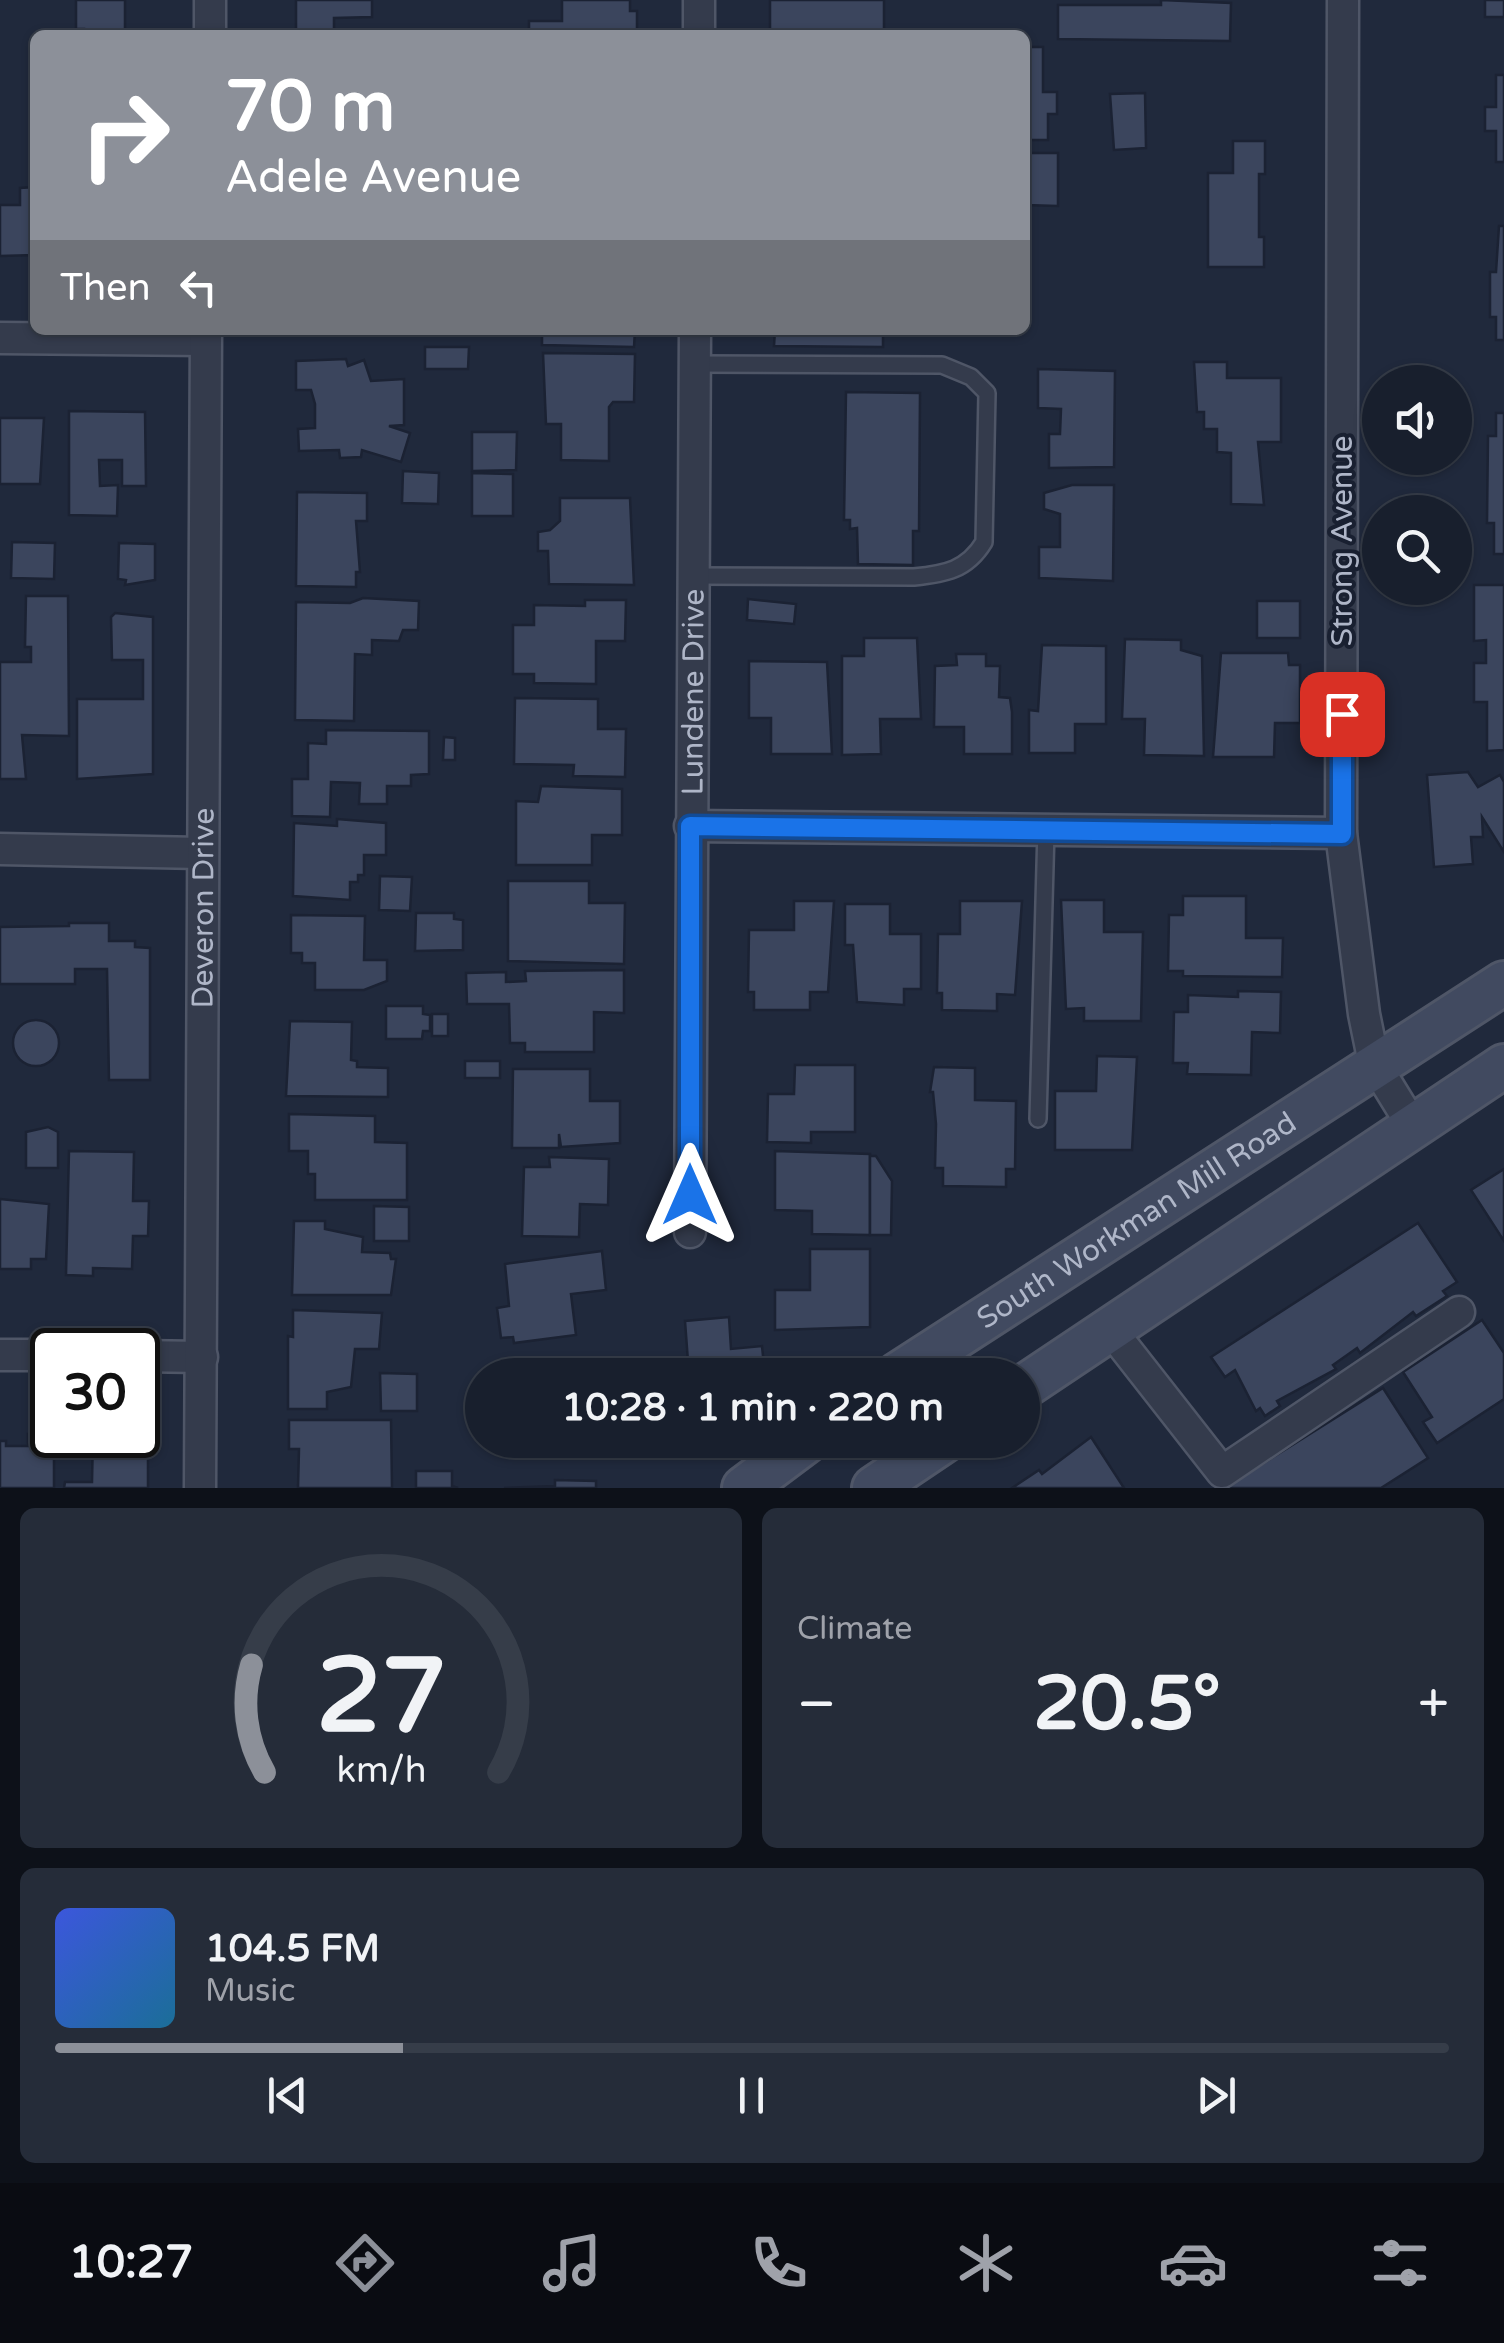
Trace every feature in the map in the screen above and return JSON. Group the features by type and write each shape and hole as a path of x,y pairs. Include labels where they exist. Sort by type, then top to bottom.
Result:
{"main road":[{"name":"South Workman Mill Road","path":"924,1358 1374,1063 1504,983"},
{"path":"1040,1376 1504,1066"},
{"path":"744,1488 784,1458"},
{"path":"874,1488 918,1458"}],"street":[{"path":"210,0 210,30"},
{"path":"699,0 699,30"},
{"name":"Strong Avenue","path":"1344,0 1342,834 1364,1014 1374,1063 1414,1128"},
{"path":"0,338 206,335"},
{"name":"Deveron Drive","path":"200,1488 200,853 206,335"},
{"name":"Lundene Drive","path":"690,1232 695,335"},
{"path":"690,826 1342,834"},
{"path":"0,849 200,853"},
{"path":"1110,1329 1222,1472 1458,1312"},
{"path":"0,1355 30,1355"},
{"path":"160,1356 202,1357"}],"lane":[{"path":"693,576 914,577 945,574 973,560 984,542 986,394 971,377 942,365 695,364"},
{"path":"1038,1119 1046,830"}],"building":[{"path":"76,0 125,0 125,30 76,29"},
{"path":"296,0 372,0 372,17 334,18 334,30 296,30"},
{"path":"562,0 630,0 630,11 637,11 637,30 529,30 529,21 562,21"},
{"path":"770,0 884,0 884,30 770,30"},
{"path":"1161,0 1231,3 1230,41 1058,39 1058,5 1161,5"},
{"path":"1485,0 1504,0 1504,17 1485,17"},
{"path":"1030,47 1043,47 1043,92 1057,92 1057,114 1048,114 1048,140 1030,140"},
{"path":"1496,75 1504,75 1504,162 1496,162 1496,131 1485,131 1485,107 1496,107"},
{"path":"1145,93 1146,148 1114,150 1110,94"},
{"path":"1233,141 1265,141 1265,174 1259,174 1259,237 1264,237 1264,267 1208,267 1208,173 1233,173"},
{"path":"1030,153 1058,153 1058,206 1030,205"},
{"path":"30,187 30,255 0,256 0,205 20,205 20,188"},
{"path":"1499,226 1504,226 1504,340 1496,340 1496,317 1490,317 1490,272 1496,272"},
{"path":"542,335 635,335 634,347 542,345"},
{"path":"775,335 883,335 883,347 774,346"},
{"path":"425,347 469,347 468,369 425,369"},
{"path":"543,353 635,354 634,402 613,402 609,407 609,461 561,460 561,424 546,424"},
{"path":"346,359 348,366 364,360 371,381 404,379 404,425 389,426 410,433 401,462 362,450 361,457 340,458 339,450 299,451 298,429 315,428 315,404 311,390 296,390 296,361"},
{"path":"1194,362 1227,362 1227,378 1281,378 1281,442 1258,442 1264,505 1231,504 1231,453 1217,452 1217,429 1204,429 1204,412 1197,412"},
{"path":"1038,369 1115,371 1114,467 1049,468 1049,434 1060,434 1061,409 1038,408"},
{"path":"846,392 920,393 919,531 913,531 913,565 858,564 857,528 850,529 850,520 844,520"},
{"path":"69,411 145,412 146,486 122,486 122,460 99,460 100,486 118,485 117,516 69,515"},
{"path":"1496,413 1504,413 1504,554 1494,554 1494,523 1487,523 1488,436 1496,436"},
{"path":"0,418 44,418 40,484 0,484"},
{"path":"472,432 517,432 516,470 472,471"},
{"path":"403,471 439,473 438,504 402,503"},
{"path":"472,473 513,474 513,516 472,516"},
{"path":"1072,485 1114,485 1113,581 1039,578 1039,547 1060,547 1060,514 1044,509 1044,493"},
{"path":"297,492 367,493 367,521 356,521 360,572 356,572 356,587 296,586"},
{"path":"560,498 630,498 634,585 549,584 548,551 538,551 538,532 550,530 560,521"},
{"path":"12,542 55,543 54,579 11,578"},
{"path":"119,543 155,544 155,580 125,585 126,580 118,579"},
{"path":"1474,585 1504,585 1504,750 1487,751 1487,702 1474,702 1474,663 1486,663 1486,640 1474,641"},
{"path":"26,596 68,596 69,736 22,735 26,779 0,779 0,662 31,662 31,647 25,647"},
{"path":"363,598 419,601 418,630 403,630 399,641 372,640 372,655 355,654 354,721 295,720 296,602 350,603"},
{"path":"748,599 796,604 794,624 747,620"},
{"path":"585,600 626,600 625,641 596,641 596,684 534,683 534,674 513,674 513,625 534,625 534,605 585,606"},
{"path":"1257,601 1300,601 1300,638 1257,638"},
{"path":"115,613 153,617 153,774 77,779 77,699 143,699 143,660 112,660 111,617"},
{"path":"864,638 917,638 921,719 880,719 881,754 842,755 842,656 864,656"},
{"path":"1125,639 1181,640 1181,650 1202,656 1204,756 1144,755 1145,719 1122,719"},
{"path":"1042,645 1106,646 1106,724 1075,724 1075,753 1029,753 1029,710 1038,711"},
{"path":"1221,653 1288,653 1289,665 1300,665 1300,723 1275,723 1274,757 1213,757"},
{"path":"956,654 986,654 986,666 1000,666 999,697 1010,698 1012,712 1012,754 964,754 964,727 934,727 935,666 957,665"},
{"path":"749,661 827,662 832,754 771,754 771,718 749,718"},
{"path":"515,698 598,699 598,729 626,729 625,777 573,776 574,765 514,764"},
{"path":"326,730 429,731 429,774 411,775 411,786 387,786 387,804 359,804 360,783 331,782 330,817 292,816 292,779 308,779 308,743 326,744"},
{"path":"444,737 455,738 455,760 443,760"},
{"path":"1468,772 1478,787 1500,775 1504,782 1504,852 1482,817 1483,837 1471,837 1473,864 1434,867 1427,775"},
{"path":"541,786 622,789 622,835 592,835 592,865 516,865 516,801 538,802"},
{"path":"337,819 386,823 386,855 364,855 364,875 358,875 358,882 350,882 350,900 293,896 294,823 337,826"},
{"path":"380,876 412,877 410,911 379,910"},
{"path":"508,881 589,881 589,903 625,903 624,964 508,961"},
{"path":"1183,896 1246,896 1246,938 1283,938 1282,977 1183,976 1183,971 1168,971 1169,915 1183,915"},
{"path":"1061,900 1104,900 1104,932 1143,932 1141,1021 1084,1021 1084,1008 1066,1009"},
{"path":"794,901 834,901 828,992 810,992 810,1010 754,1010 754,992 748,992 749,930 794,930"},
{"path":"960,901 1022,901 1015,995 997,994 997,1011 942,1010 942,993 937,993 938,934 960,934"},
{"path":"845,904 890,904 890,934 921,934 921,989 904,989 904,1005 857,1002 853,945 845,945"},
{"path":"416,913 454,913 454,919 463,920 463,950 415,951"},
{"path":"291,915 365,916 364,960 387,960 387,981 364,990 315,990 315,963 302,963 302,953 291,953"},
{"path":"109,923 109,941 135,941 135,947 150,948 150,1080 109,1080 107,969 75,969 75,984 0,984 0,927"},
{"path":"624,970 624,1013 594,1012 594,1052 525,1052 525,1043 510,1043 509,1004 467,1004 466,973 506,972 506,982 526,981 525,971"},
{"path":"1238,991 1281,992 1280,1033 1252,1032 1251,1075 1187,1074 1188,1063 1173,1063 1174,1012 1188,1012 1188,995 1238,997"},
{"path":"386,1006 423,1006 423,1014 430,1015 430,1031 423,1031 422,1039 386,1039"},
{"path":"432,1014 448,1014 448,1036 432,1036"},
{"path":"36,1020 52,1027 59,1043 52,1059 36,1066 20,1059 13,1043 20,1027"},
{"path":"290,1021 352,1022 351,1060 357,1061 357,1067 388,1068 388,1097 286,1096"},
{"path":"1097,1056 1137,1057 1132,1150 1055,1150 1055,1091 1096,1091"},
{"path":"465,1061 500,1061 500,1078 465,1078"},
{"path":"795,1065 855,1065 855,1132 811,1132 811,1143 767,1142 768,1094 794,1094"},
{"path":"934,1067 975,1068 975,1100 1016,1101 1015,1169 1006,1169 1006,1187 943,1186 943,1168 935,1168 936,1124 930,1092"},
{"path":"513,1069 590,1069 590,1101 620,1101 620,1143 561,1147 559,1134 559,1148 512,1148"},
{"path":"289,1114 375,1116 375,1142 407,1143 407,1200 315,1200 315,1174 308,1174 308,1151 289,1151"},
{"path":"48,1127 58,1132 58,1168 26,1168 26,1132"},
{"path":"69,1151 134,1152 133,1201 149,1201 148,1236 133,1236 132,1269 93,1268 93,1276 66,1275"},
{"path":"775,1151 870,1154 870,1235 812,1234 812,1211 775,1210"},
{"path":"870,1156 876,1156 892,1181 891,1235 870,1235"},
{"path":"549,1157 609,1159 608,1205 580,1204 579,1237 522,1236 524,1167 550,1167"},
{"path":"1504,1169 1504,1241 1471,1190"},
{"path":"0,1199 49,1204 46,1259 31,1259 31,1269 0,1269"},
{"path":"374,1206 409,1207 409,1241 374,1241"},
{"path":"294,1221 325,1221 325,1229 363,1237 362,1252 390,1253 391,1259 396,1259 391,1295 292,1295"},
{"path":"1418,1223 1457,1282 1443,1291 1447,1296 1416,1316 1413,1312 1360,1353 1357,1348 1333,1365 1336,1369 1277,1401 1280,1406 1265,1416 1260,1408 1256,1411 1235,1370 1225,1377 1211,1357"},
{"path":"810,1249 870,1249 870,1327 775,1330 775,1290 810,1290"},
{"path":"602,1251 606,1290 571,1294 576,1335 514,1343 513,1337 501,1338 497,1308 509,1306 505,1264"},
{"path":"293,1310 382,1313 379,1349 355,1349 351,1387 327,1392 327,1409 288,1409 288,1336 293,1337"},
{"path":"729,1317 731,1349 762,1346 763,1358 688,1358 685,1321"},
{"path":"1482,1320 1504,1353 1504,1399 1437,1443 1423,1422 1432,1417 1403,1372"},
{"path":"380,1373 417,1374 417,1411 381,1411"},
{"path":"1383,1388 1428,1458 1381,1488 1224,1488"},
{"path":"289,1420 391,1420 392,1488 298,1488 299,1449 289,1449"},
{"path":"30,1434 30,1458 54,1458 54,1488 0,1488 0,1441 6,1441 6,1446 28,1446"},
{"path":"1091,1437 1124,1488 1012,1488 1039,1470 1042,1474"},
{"path":"93,1458 148,1458 148,1488 64,1488 65,1482 92,1482"},
{"path":"416,1471 452,1471 452,1486 458,1488 416,1488"},
{"path":"555,1480 596,1481 596,1488 504,1488 555,1486"}],"route":[{"path":"690,1195 690,826 1342,834 1342,714"}]}
